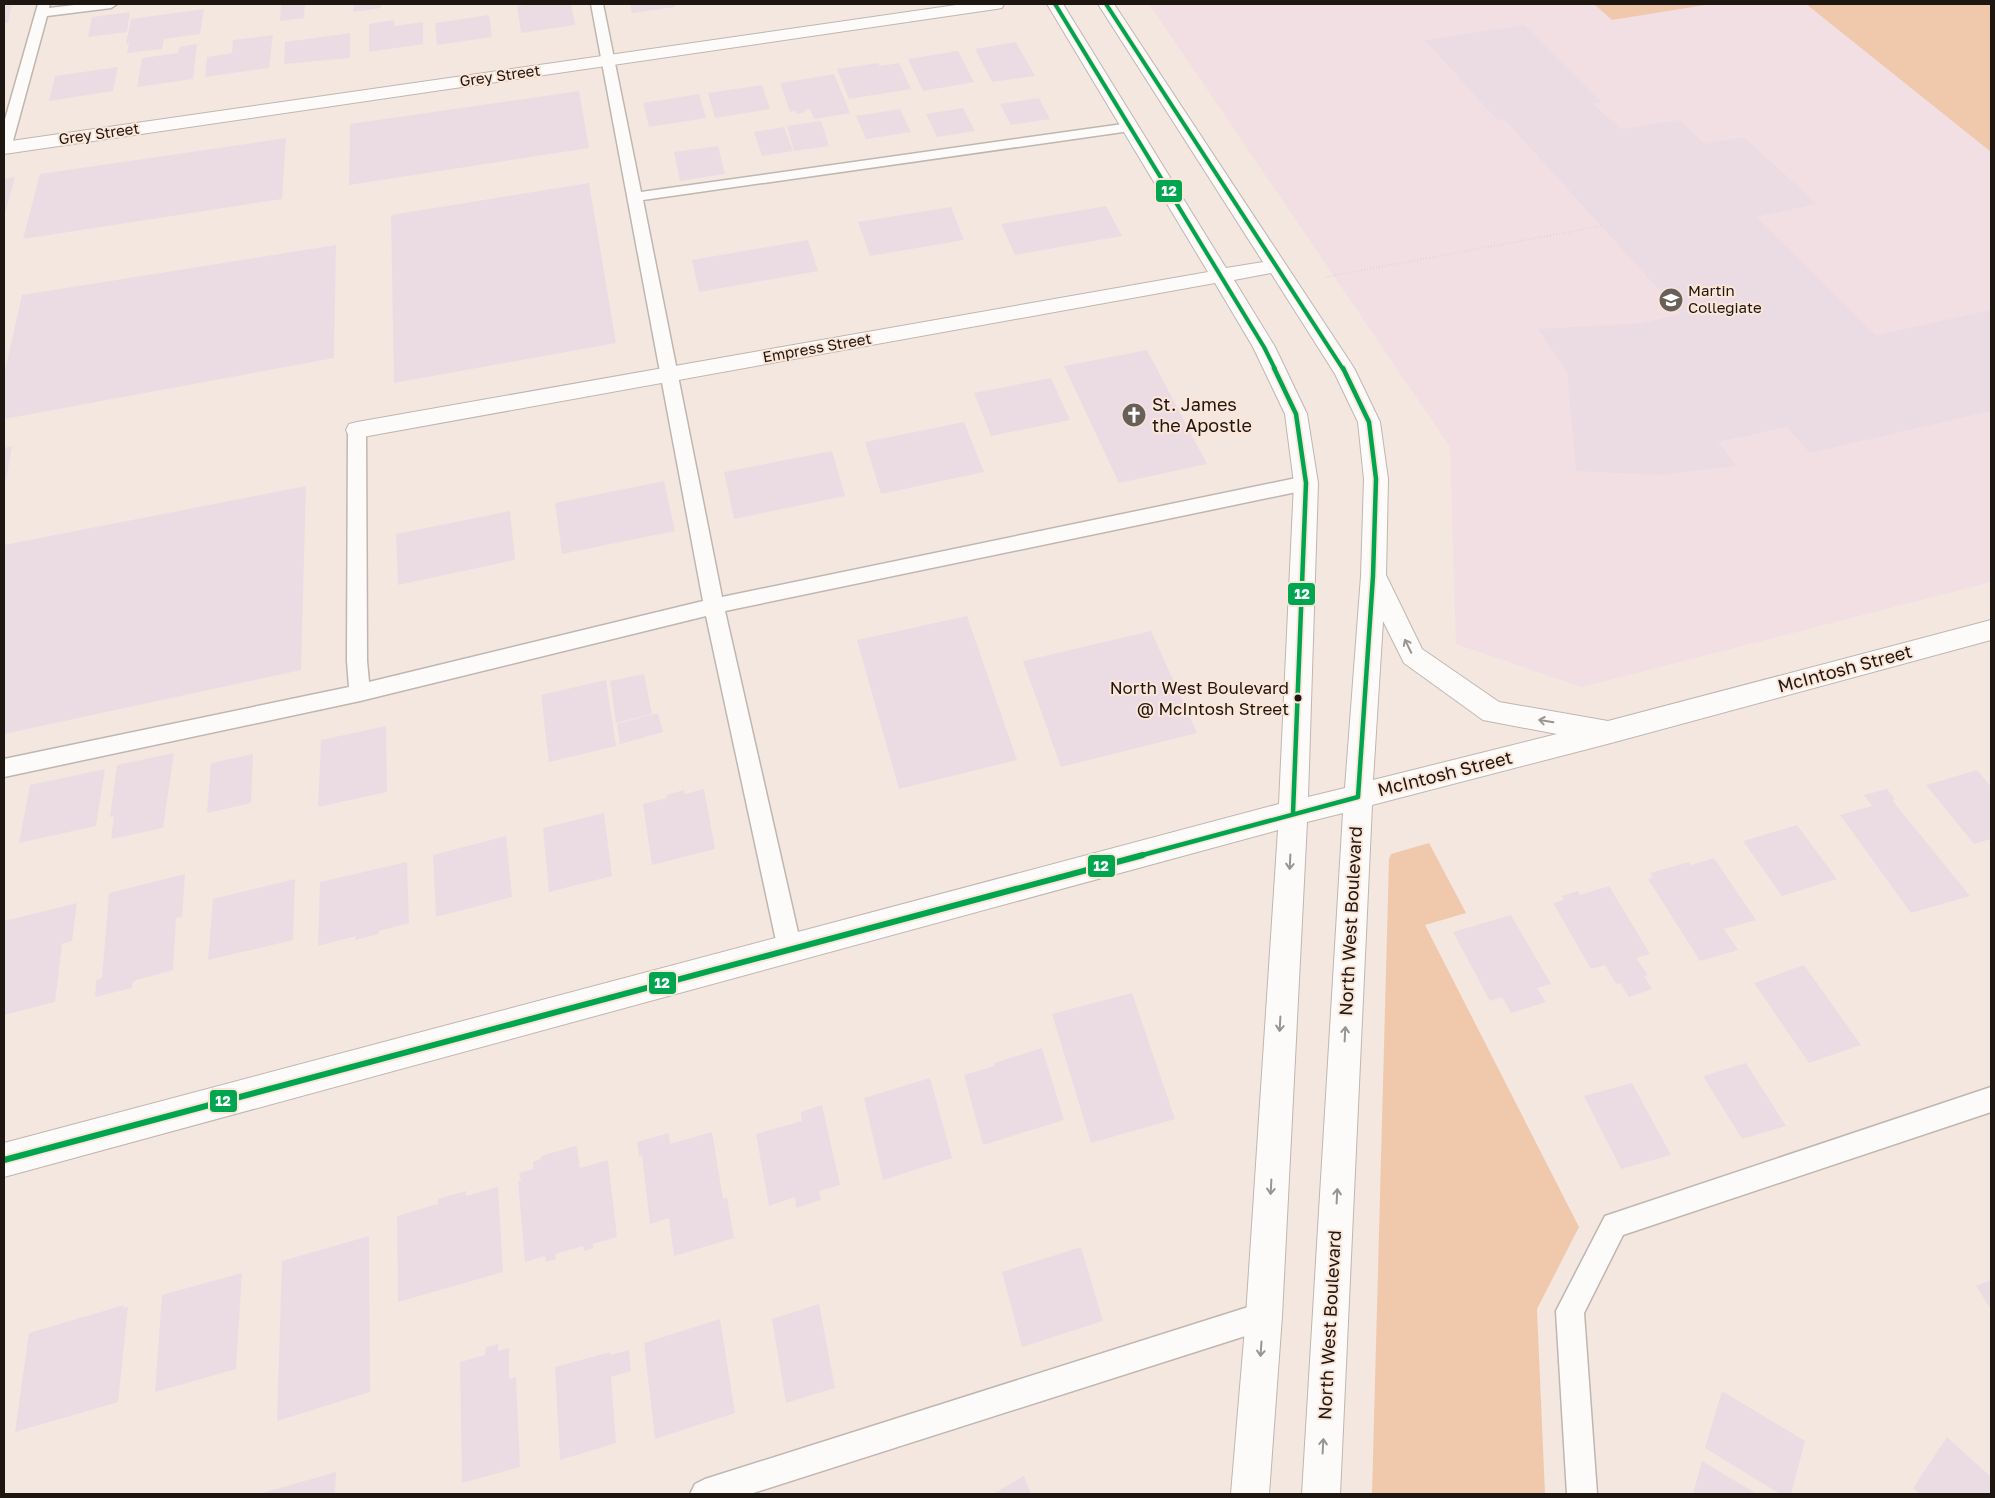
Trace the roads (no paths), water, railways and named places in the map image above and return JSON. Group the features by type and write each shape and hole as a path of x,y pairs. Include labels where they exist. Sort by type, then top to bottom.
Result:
{"street":[{"name":"Grey Street","path":"4,148 996,4"},
{"path":"1055,4 1264,347 1296,414 1306,483 1293,814 1264,1316 1250,1494"},
{"name":"North West Boulevard","path":"1106,4 1346,373 1369,422 1376,479 1373,576 1358,796 1321,1494"},
{"name":"Empress Street","path":"357,430 1276,266"},
{"name":"McIntosh Street","path":"1373,576 1413,656 1493,712 1611,732"},
{"name":"McIntosh Street","path":"4,1160 1358,796 1611,732 1991,630"}],"lane":[{"path":"4,148 43,8 112,4"},
{"path":"597,4 667,374 714,606 790,950"},
{"path":"635,197 1130,127"},
{"path":"357,430 357,661 360,693"},
{"path":"4,768 360,693 714,606 1306,483"},
{"path":"1582,1494 1570,1311 1614,1225 1991,1099"},
{"path":"705,1494 1264,1316"}],"place":[{"name":"Martin Collegiate","path":"1671,300"},
{"name":"St. James the Apostle","path":"1134,415"},
{"name":"North West Boulevard @ McIntosh Street","path":"1298,698"}]}
